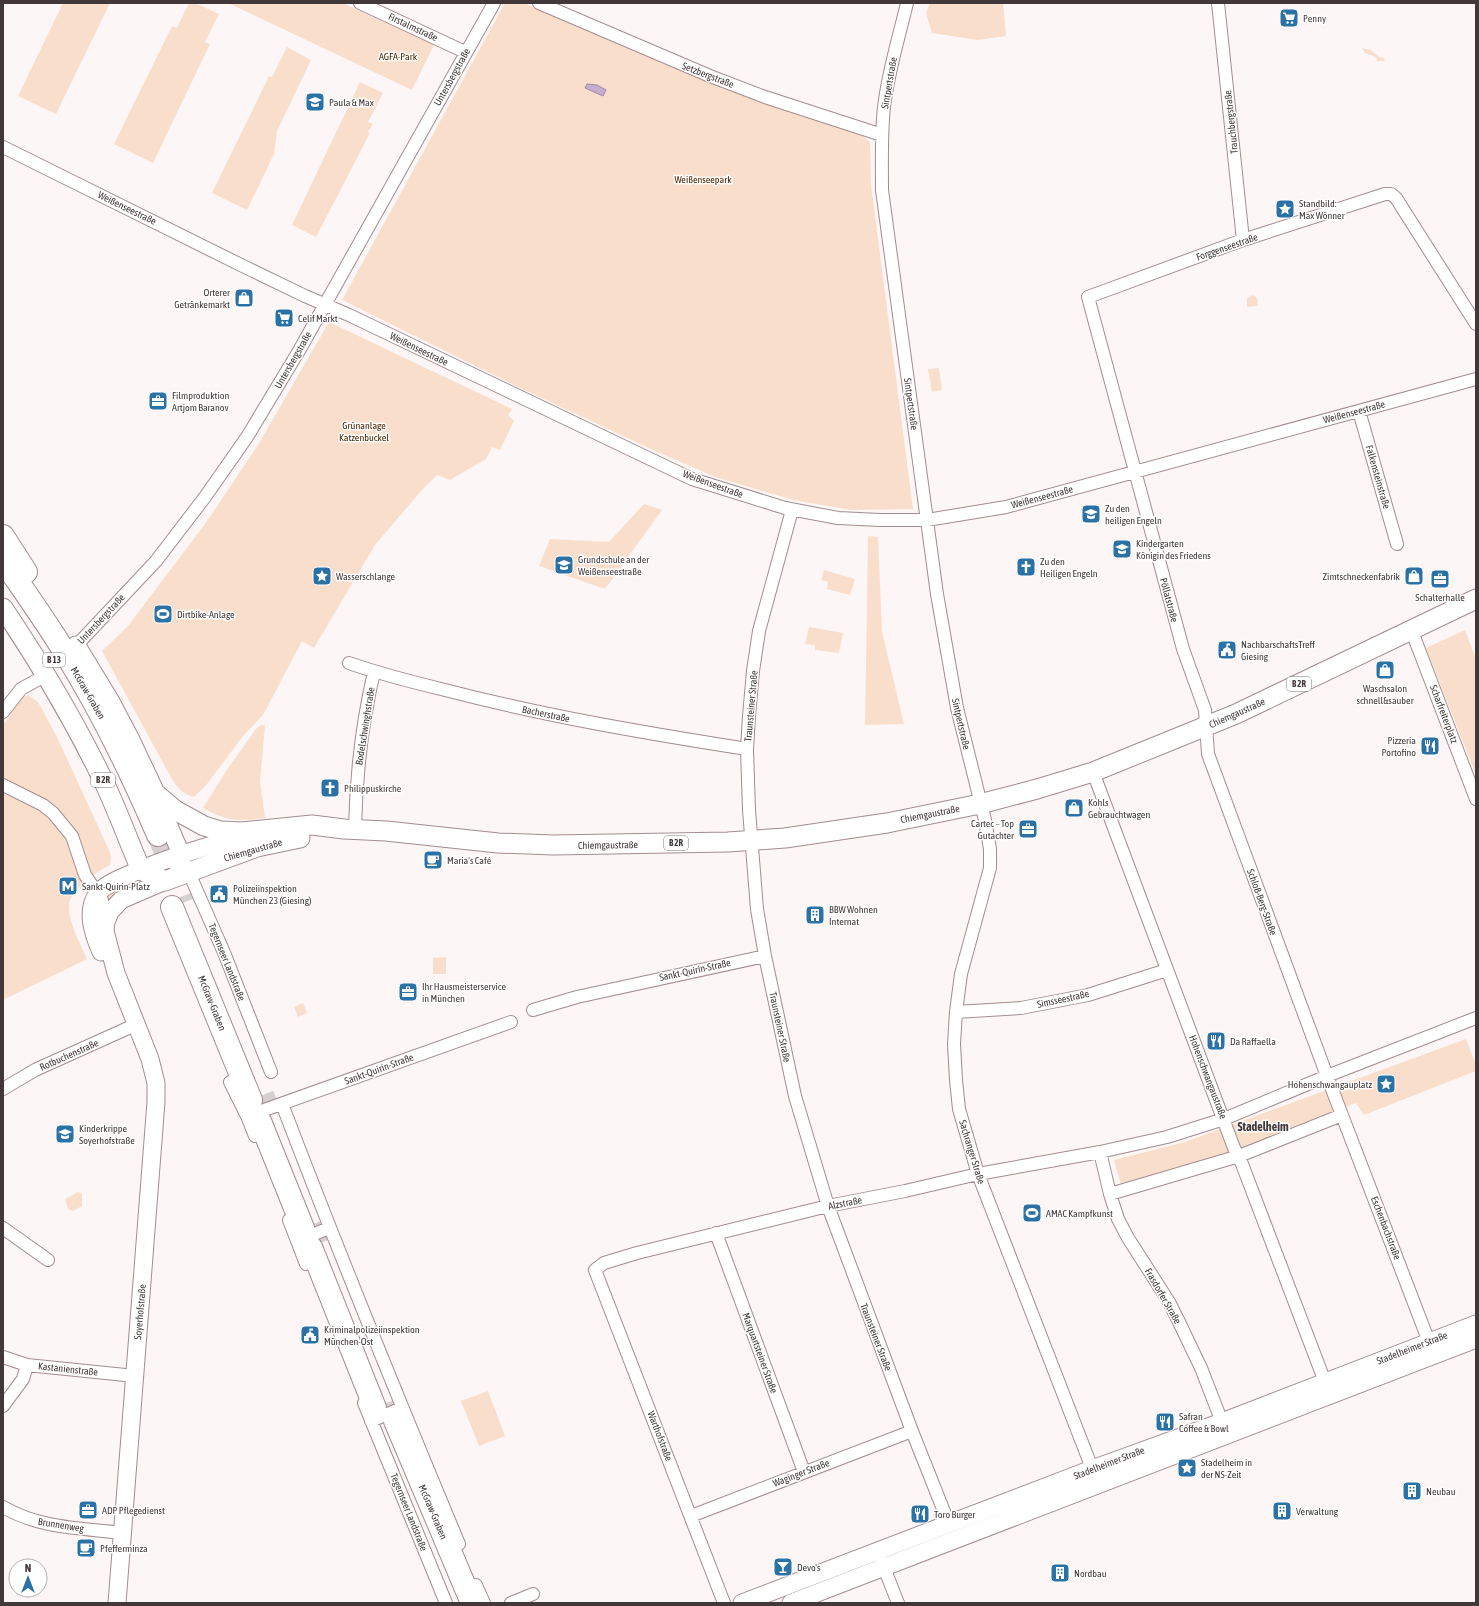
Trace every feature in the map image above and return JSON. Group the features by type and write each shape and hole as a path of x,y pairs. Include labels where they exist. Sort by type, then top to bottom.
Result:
{"highway":[{"name":"B 2R","path":"3,536 76,646"},
{"name":"McGraw-Graben","path":"3,560 64,651 96,707 129,769 152,838 126,795 89,719 53,658 3,584"},
{"name":"McGraw-Graben","path":"179,904 386,1414 457,1603"},
{"name":"McGraw-Graben","path":"386,1414 472,1603"}],"main road":[{"name":"Chiemgaustraße","path":"181,854 262,831 312,825 490,842 553,845 602,846 751,841 785,838 887,822 980,804 1093,772 1207,726 1236,714 1476,599"},
{"name":"B 2R","path":"3,608 46,675 78,733 103,781 141,870"},
{"name":"B 2R","path":"76,646 110,702 155,793 175,810 204,826 231,832 262,831"},
{"path":"155,793 181,854 175,877"},
{"name":"Chiemgaustraße","path":"175,877 257,847 350,829"},
{"path":"116,973 103,956 92,926 92,906 98,894 111,884 181,854"},
{"path":"141,870 175,877"},
{"path":"137,1024 116,973 105,931 106,922 110,912 121,900 175,877"},
{"name":"Soyerhofstraße","path":"117,1603 156,1102 154,1071 137,1024"},
{"name":"Stadelheimer Straße","path":"742,1603 1092,1469 1222,1422 1476,1324"},
{"name":"Stadelheimer Straße","path":"791,1603 1476,1339"}],"street":[{"name":"Firstalmstraße","path":"360,3 465,52"},
{"name":"Untersbergstraße","path":"76,646 156,561 206,497 247,437 279,385 465,52 494,3"},
{"name":"Setzbergstraße","path":"538,3 704,74 766,97 882,136"},
{"name":"Sintpertstraße","path":"908,3 888,86 882,136 882,190 937,594 956,702 980,804"},
{"name":"Trauchbergstraße","path":"1218,3 1243,240"},
{"name":"Weißenseestraße","path":"3,147 247,268 692,479 792,510 838,518 927,520 1006,507 1476,379"},
{"name":"Forggenseestraße","path":"1135,472 1088,297 1243,240 1379,195 1391,194 1396,198 1476,324"},
{"name":"Falkensteinstraße","path":"1359,411 1397,544"},
{"name":"Pöllatstraße","path":"1135,472 1183,649 1203,702 1207,726"},
{"name":"Traunsteiner Straße","path":"792,510 759,631 753,671 747,749 751,841 757,909 764,956 796,1096 828,1206 912,1431 949,1524"},
{"name":"Scharfreiterplatz","path":"1411,629 1476,799"},
{"name":"Bacherstraße","path":"348,663 374,672 506,706 644,733 747,749"},
{"name":"Bodelschwinghstraße","path":"350,829 366,704 374,672"},
{"path":"3,712 21,689 46,675"},
{"name":"Schloß-Berg-Straße","path":"1207,726 1208,754 1327,1076"},
{"name":"Hohenschwangaustraße","path":"1093,772 1167,970 1325,1382"},
{"path":"3,785 43,805 62,822 72,836 85,875 102,900 102,921 105,931"},
{"name":"Sachranger Straße","path":"980,804 988,838 990,868 961,974 956,1012 954,1044 959,1109 978,1174 1098,1485"},
{"name":"Tegernseer Landstraße","path":"175,877 224,955 271,1072"},
{"name":"Sankt-Quirin-Straße","path":"534,1010 577,997 764,956"},
{"name":"Simsseestraße","path":"956,1012 1021,1008 1088,995 1167,970"},
{"path":"1327,1076 1342,1115 1239,1156 1110,1194 1100,1152 1167,1137 1224,1119 1327,1076 1476,1018"},
{"name":"Sankt-Quirin-Straße","path":"263,1108 511,1022"},
{"name":"Rotbuchenstraße","path":"3,1089 35,1070 137,1024"},
{"path":"230,1082 263,1108"},
{"name":"Eschenbachstraße","path":"1342,1115 1429,1342"},
{"name":"Alzstraße","path":"595,1270 604,1263 637,1253 828,1206 905,1192 978,1174 1100,1152"},
{"name":"Frasdorfer Straße","path":"1110,1194 1118,1219 1128,1238 1180,1324 1201,1368 1222,1422"},
{"path":"3,1228 48,1260"},
{"name":"Marquartsteiner Straße","path":"716,1233 804,1472"},
{"name":"Warthofstraße","path":"595,1270 724,1603"},
{"name":"Kastanienstraße","path":"3,1357 27,1365 134,1376"},
{"path":"3,1406 23,1379 27,1365"},
{"path":"386,1414 484,1603"},
{"name":"Tegernseer Landstraße","path":"386,1414 446,1603"},
{"name":"Waginger Straße","path":"691,1516 912,1431"},
{"name":"Brunnenweg","path":"3,1507 23,1517 49,1525 122,1533"},
{"path":"878,1551 898,1603"},
{"path":"511,1603 533,1594"}],"green space":[{"path":"63,3 110,3 56,114 18,96"},
{"path":"189,3 195,3 219,14 205,42 210,44 153,163 114,144 172,26 177,28"},
{"name":"AGFA-Park","path":"228,3 343,3 434,45 412,90"},
{"name":"Weißenseepark","path":"505,3 524,3 709,80 862,136 870,142 871,185 913,509 851,510 793,500 715,477 653,450 512,384 342,300"},
{"path":"930,3 1003,3 1006,36 978,40 932,33 926,13"},
{"path":"287,47 311,60 277,131 274,154 247,210 212,193 269,76 272,77"},
{"path":"1362,48 1371,50 1379,57 1384,58 1385,61 1377,61 1376,57 1365,53"},
{"path":"360,82 383,93 368,122 373,124 368,132 370,133 316,237 292,225"},
{"path":"1253,295 1257,298 1258,306 1247,307 1247,298"},
{"name":"Grünanlage Katzenbuckel","path":"329,322 512,409 508,415 514,421 500,450 492,447 486,459 450,480 437,475 421,491 375,545 314,648 302,641 263,715 243,736 207,784 194,797 190,796 177,787 173,781 102,651 128,626 205,524 258,445"},
{"path":"939,368 942,390 932,392 928,369"},
{"path":"644,504 662,510 605,589 539,566 550,539 609,542"},
{"path":"868,536 878,537 882,632 904,724 865,725"},
{"path":"824,570 855,579 850,595 827,589 828,582 821,580"},
{"path":"809,627 843,633 839,653 815,650 815,645 805,644"},
{"path":"1465,630 1476,659 1476,775 1426,648"},
{"path":"28,695 38,702 56,735 111,857 110,865 98,872 79,887 70,900 69,913 71,920 75,933 87,959 3,1000 3,725 23,697"},
{"path":"261,725 265,725 260,782 265,818 240,820 226,818 203,808 226,771 256,729"},
{"path":"126,882 132,888 110,900 107,898 107,895"},
{"path":"446,957 446,974 433,974 433,958"},
{"path":"303,1003 307,1013 298,1017 294,1007"},
{"path":"1466,1039 1476,1065 1476,1071 1364,1115 1356,1103 1244,1148 1201,1163 1121,1185 1114,1160 1185,1142"},
{"path":"78,1192 82,1194 82,1206 73,1211 68,1209 65,1199"},
{"path":"488,1391 505,1436 479,1446 461,1401"}],"shaded area":[{"path":"587,84 597,85 606,90 603,96 585,88"}],"tunnel":[{"path":"158,835 185,902"},
{"path":"263,1095 272,1116"},
{"path":"316,1223 323,1242"},
{"path":"387,1403 395,1421"}],"place":[{"name":"Penny","path":"1289,18"},
{"name":"Paula & Max","path":"315,102"},
{"name":"Standbild: Max Wönner","path":"1285,209"},
{"name":"Orterer Getränkemarkt","path":"244,298"},
{"name":"Celif Markt","path":"284,318"},
{"name":"Filmproduktion Artjom Baranov","path":"158,401"},
{"name":"Zu den heiligen Engeln","path":"1091,514"},
{"name":"Kindergarten Königin des Friedens","path":"1122,549"},
{"name":"Grundschule an der Weißenseestraße","path":"564,565"},
{"name":"Zu den Heiligen Engeln","path":"1026,567"},
{"name":"Wasserschlange","path":"322,576"},
{"name":"Zimtschneckenfabrik","path":"1414,576"},
{"name":"Schalterhalle","path":"1440,579"},
{"name":"Dirtbike-Anlage","path":"163,614"},
{"name":"NachbarschaftsTreff Giesing","path":"1227,650"},
{"name":"Waschsalon schnell&sauber","path":"1385,670"},
{"name":"Pizzeria Portofino","path":"1430,746"},
{"name":"Philippuskirche","path":"330,788"},
{"name":"Kohls Gebrauchtwagen","path":"1074,808"},
{"name":"Cartec – Top Gutachter","path":"1028,829"},
{"name":"Maria's Café","path":"433,860"},
{"name":"Sankt-Quirin-Platz","path":"68,886"},
{"name":"Polizeiinspektion München 23 (Giesing)","path":"219,894"},
{"name":"BBW Wohnen Internat","path":"815,915"},
{"name":"Ihr Hausmeisterservice in München","path":"408,992"},
{"name":"Da Raffaella","path":"1216,1041"},
{"name":"Hohenschwangauplatz","path":"1386,1084"},
{"name":"Kinderkrippe Soyerhofstraße","path":"65,1134"},
{"name":"AMAC Kampfkunst","path":"1032,1213"},
{"name":"Kriminalpolizeiinspektion München-Ost","path":"310,1335"},
{"name":"Safran Coffee & Bowl","path":"1165,1422"},
{"name":"Stadelheim in der NS-Zeit","path":"1187,1468"},
{"name":"Neubau","path":"1412,1491"},
{"name":"ADP Pflegedienst","path":"88,1510"},
{"name":"Verwaltung","path":"1282,1511"},
{"name":"Toro Burger","path":"920,1514"},
{"name":"Pfefferminza","path":"86,1548"},
{"name":"Devo's","path":"783,1567"},
{"name":"Nordbau","path":"1060,1573"}],"district":[{"name":"Stadelheim","path":"1263,1127"}]}
